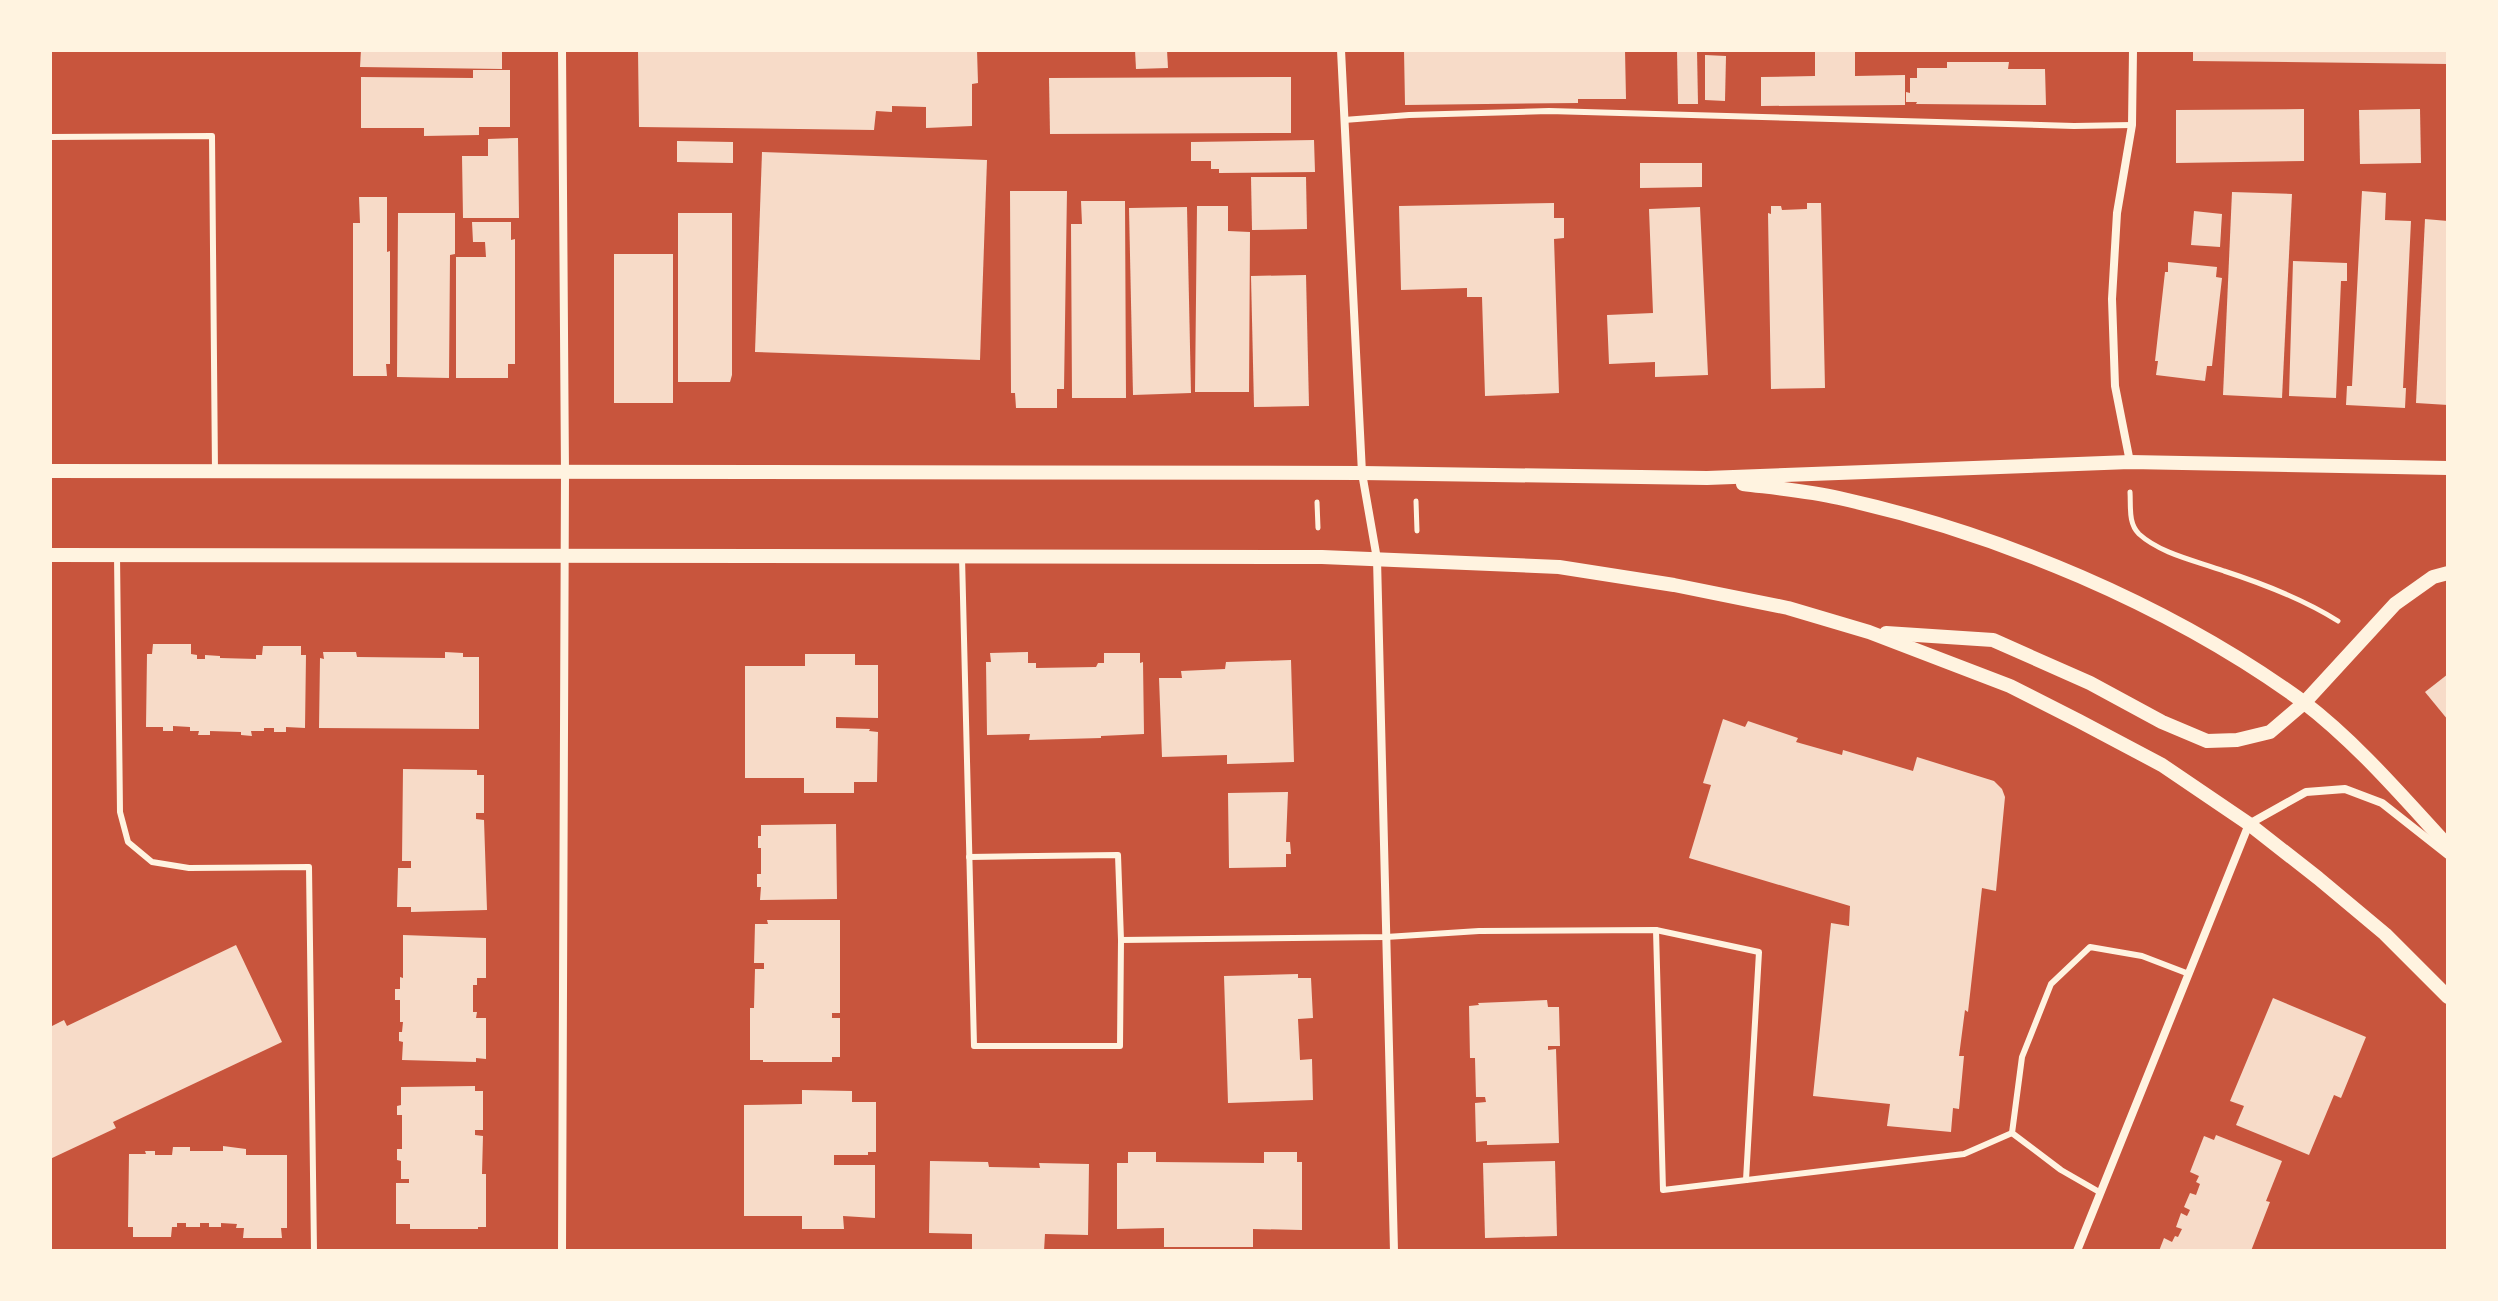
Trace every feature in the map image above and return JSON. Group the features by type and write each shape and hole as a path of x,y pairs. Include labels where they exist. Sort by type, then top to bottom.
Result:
{"street":[{"path":"562,50 565,473 562,1251"},
{"path":"1341,50 1362,473 1377,559 1394,1251"},
{"path":"2130,462 2115,386 2112,299 2117,213 2132,125 2133,50"},
{"path":"50,471 1362,473 1707,478 2130,462 2448,468"},
{"path":"1707,478 1838,498 1958,529 2032,557 2146,607 2251,667 2304,703 2364,756 2448,846"},
{"path":"50,555 1377,559 1559,567 1674,585 1788,608 1869,632 1955,663 2037,700 2162,765 2249,824 2318,878 2385,934 2448,997"},
{"path":"1869,632 1993,640 2090,683 2162,722 2207,741 2237,740 2270,732 2304,703 2395,604 2433,577 2448,573"},
{"path":"2077,1251 2249,824 2306,792 2345,789 2382,803 2448,855"}],"lane":[{"path":"1344,120 1549,111 2132,125"},
{"path":"50,137 212,136 215,472"},
{"path":"117,555 120,812 128,842 152,862 189,868 309,867 314,1251"},
{"path":"962,557 969,857 974,1046 1120,1046 1118,855 969,857"},
{"path":"1121,940 1656,930 1759,952 1746,1180"},
{"path":"1656,930 1663,1190 1964,1154 2012,1133"},
{"path":"2012,1133 2022,1057 2051,984 2090,947 2142,956 2189,974"},
{"path":"2012,1133 2061,1170 2101,1193"}],"path":[{"path":"2130,462 2131,520 2137,532 2173,553 2271,587 2320,610 2360,640"},
{"path":"1317,497 1318,536"},
{"path":"1416,501 1417,536"}],"building":[{"path":"361,50 502,50 502,69 360,67"},
{"path":"638,50 977,50 978,83 972,84 972,126 926,128 926,107 892,106 892,112 876,111 874,130 639,127"},
{"path":"1135,50 1167,50 1168,68 1136,69"},
{"path":"1404,50 1625,50 1626,99 1578,99 1578,103 1405,105"},
{"path":"1677,50 1697,50 1698,104 1678,104"},
{"path":"1815,50 1855,50 1855,76 1905,75 1905,105 1761,106 1761,77 1815,76"},
{"path":"2193,50 2448,50 2448,64 2193,61"},
{"path":"1705,55 1726,56 1725,101 1705,100"},
{"path":"1947,62 2009,62 2008,69 2045,69 2046,105 1906,102 1906,92 1910,93 1910,78 1917,78 1917,68 1947,68"},
{"path":"473,70 510,70 510,127 479,127 479,135 424,136 424,128 361,128 361,77 473,78"},
{"path":"1291,77 1291,133 1050,134 1049,78"},
{"path":"2304,109 2304,161 2176,163 2176,110"},
{"path":"2420,109 2421,163 2360,164 2359,110"},
{"path":"518,138 519,218 463,218 462,156 488,156 488,139"},
{"path":"1314,140 1315,172 1219,173 1219,169 1211,169 1211,161 1191,161 1191,142"},
{"path":"677,141 733,142 733,163 677,162"},
{"path":"762,152 987,160 980,360 755,352"},
{"path":"1640,163 1702,163 1702,187 1640,188"},
{"path":"1251,177 1306,177 1307,229 1252,230"},
{"path":"1010,191 1067,191 1064,389 1057,389 1057,408 1016,408 1015,393 1011,393"},
{"path":"2362,191 2386,193 2385,220 2411,221 2403,388 2406,388 2405,408 2346,405 2347,386 2352,386"},
{"path":"2232,192 2292,194 2282,398 2223,395"},
{"path":"359,197 387,197 390,364 386,364 387,376 353,376 353,223 360,223"},
{"path":"1081,201 1125,201 1126,398 1072,398 1071,224 1082,224"},
{"path":"1554,203 1554,218 1564,218 1564,238 1554,239 1559,393 1485,396 1482,297 1467,297 1467,288 1401,290 1399,206"},
{"path":"1807,203 1821,203 1825,388 1771,389 1768,213 1771,214 1771,206 1781,206 1782,210 1807,209"},
{"path":"1197,206 1228,206 1228,231 1250,232 1249,392 1195,392"},
{"path":"1187,207 1191,393 1133,395 1129,208"},
{"path":"1700,207 1708,375 1655,377 1655,362 1609,364 1607,315 1653,313 1649,209"},
{"path":"2194,211 2222,214 2220,247 2191,245"},
{"path":"398,213 455,213 455,254 450,255 449,378 397,377"},
{"path":"678,213 732,213 730,382 678,382"},
{"path":"2425,219 2448,221 2448,405 2416,403"},
{"path":"472,222 511,222 511,240 515,239 515,364 508,364 508,378 456,378 456,257 486,257 485,242 473,242"},
{"path":"614,254 673,254 673,403 614,403"},
{"path":"2293,261 2347,263 2347,281 2341,281 2336,398 2289,396"},
{"path":"2168,262 2217,267 2216,277 2222,278 2212,366 2207,366 2205,381 2156,375 2158,361 2155,361"},
{"path":"1306,275 1309,406 1254,407 1251,276"},
{"path":"153,644 191,644 191,654 197,655 197,659 205,659 205,655 256,659 256,655 262,655 263,646 301,646 301,655 306,655 305,728 286,727 286,732 274,732 274,728 264,728 264,731 251,731 252,736 241,735 241,732 210,731 210,735 198,735 199,731 190,731 190,727 173,726 173,731 163,731 163,727 146,727 147,654 152,654"},
{"path":"323,652 356,652 357,657 445,658 445,652 479,657 479,729 319,728 320,658 324,659"},
{"path":"1028,652 1028,663 1036,663 1036,668 1096,667 1098,663 1104,663 1104,653 1140,653 1140,663 1143,662 1144,734 1029,740 1030,734 987,735 986,662 991,662 990,653"},
{"path":"805,654 855,654 855,665 878,665 878,718 836,717 836,728 878,732 877,782 854,782 854,793 804,793 804,778 745,778 745,666 805,666"},
{"path":"1291,660 1294,762 1227,764 1227,755 1162,757 1159,678 1182,678 1181,671 1225,669 1226,662"},
{"path":"2448,674 2448,720 2425,692"},
{"path":"1723,719 1745,727 1748,721 1798,738 1796,742 1842,755 1843,750 1913,771 1917,757 1994,781 2002,789 2005,797 1996,891 1982,888 1968,1012 1965,1010 1959,1056 1964,1056 1959,1109 1953,1108 1951,1132 1887,1126 1890,1104 1813,1096 1831,923 1849,926 1850,906 1689,858 1711,785 1703,783"},
{"path":"403,769 477,770 477,775 484,775 484,813 476,813 476,819 484,820 487,910 411,912 411,907 397,907 398,868 411,868 411,861 402,861"},
{"path":"1288,792 1286,842 1290,842 1291,854 1286,854 1286,867 1229,868 1228,793"},
{"path":"836,824 837,899 760,900 761,887 757,887 757,874 761,874 758,836 761,836 761,825"},
{"path":"767,920 840,920 840,1013 832,1013 832,1018 840,1018 840,1057 832,1057 832,1062 750,1060 750,1008 754,1008 755,969 764,969 764,963 754,963 755,924 768,924"},
{"path":"403,935 486,938 486,978 477,978 477,985 473,985 473,1012 477,1012 476,1018 486,1018 486,1059 476,1058 476,1062 402,1060 403,1042 399,1041 399,1032 402,1032 403,1022 400,1022 400,1000 395,1000 395,989 400,989 400,977 403,978"},
{"path":"236,945 282,1042 113,1122 116,1128 50,1159 50,1027 64,1020 67,1026"},
{"path":"1298,974 1298,978 1311,978 1313,1018 1298,1019 1300,1060 1312,1059 1313,1100 1228,1103 1224,976"},
{"path":"2273,998 2366,1037 2341,1098 2334,1095 2309,1155 2236,1125 2244,1106 2230,1101"},
{"path":"1547,1000 1548,1007 1559,1007 1560,1046 1548,1046 1548,1050 1556,1049 1559,1143 1487,1145 1487,1141 1476,1142 1475,1103 1486,1102 1485,1097 1476,1097 1475,1058 1470,1058 1469,1006"},
{"path":"475,1086 475,1091 483,1091 483,1130 475,1130 475,1135 483,1136 486,1227 410,1229 410,1224 396,1224 396,1183 409,1183 409,1179 401,1179 401,1161 397,1160 397,1149 402,1149 402,1115 397,1115 397,1106 401,1105 401,1087"},
{"path":"802,1090 852,1091 852,1102 876,1102 876,1152 868,1152 868,1155 834,1155 834,1165 875,1165 875,1218 843,1216 844,1229 802,1229 802,1216 744,1216 744,1105 802,1104"},
{"path":"2216,1135 2282,1161 2251,1251 2159,1251 2164,1238 2172,1242 2182,1229 2176,1227 2181,1213 2187,1216 2190,1210 2184,1207 2190,1193 2196,1195 2200,1184 2196,1182 2199,1176 2190,1172 2204,1136 2214,1140"},
{"path":"223,1146 246,1149 246,1155 287,1155 287,1228 281,1228 282,1238 243,1238 244,1228 236,1228 237,1224 221,1223 221,1227 200,1223 200,1227 186,1227 186,1223 177,1223 177,1227 172,1227 171,1237 133,1237 133,1227 128,1227 129,1154 155,1151 155,1155 172,1155 173,1147 190,1147 190,1151 223,1151"},
{"path":"1128,1152 1156,1152 1156,1162 1264,1163 1264,1152 1297,1152 1297,1162 1302,1162 1302,1230 1253,1229 1253,1247 1164,1247 1164,1228 1117,1229 1117,1163 1128,1163"},
{"path":"930,1161 988,1162 989,1167 1040,1168 1039,1163 1089,1164 1088,1235 1045,1234 1044,1251 1007,1251 972,1250 972,1234 929,1233"},
{"path":"1555,1161 1557,1236 1485,1238 1483,1163"}]}
